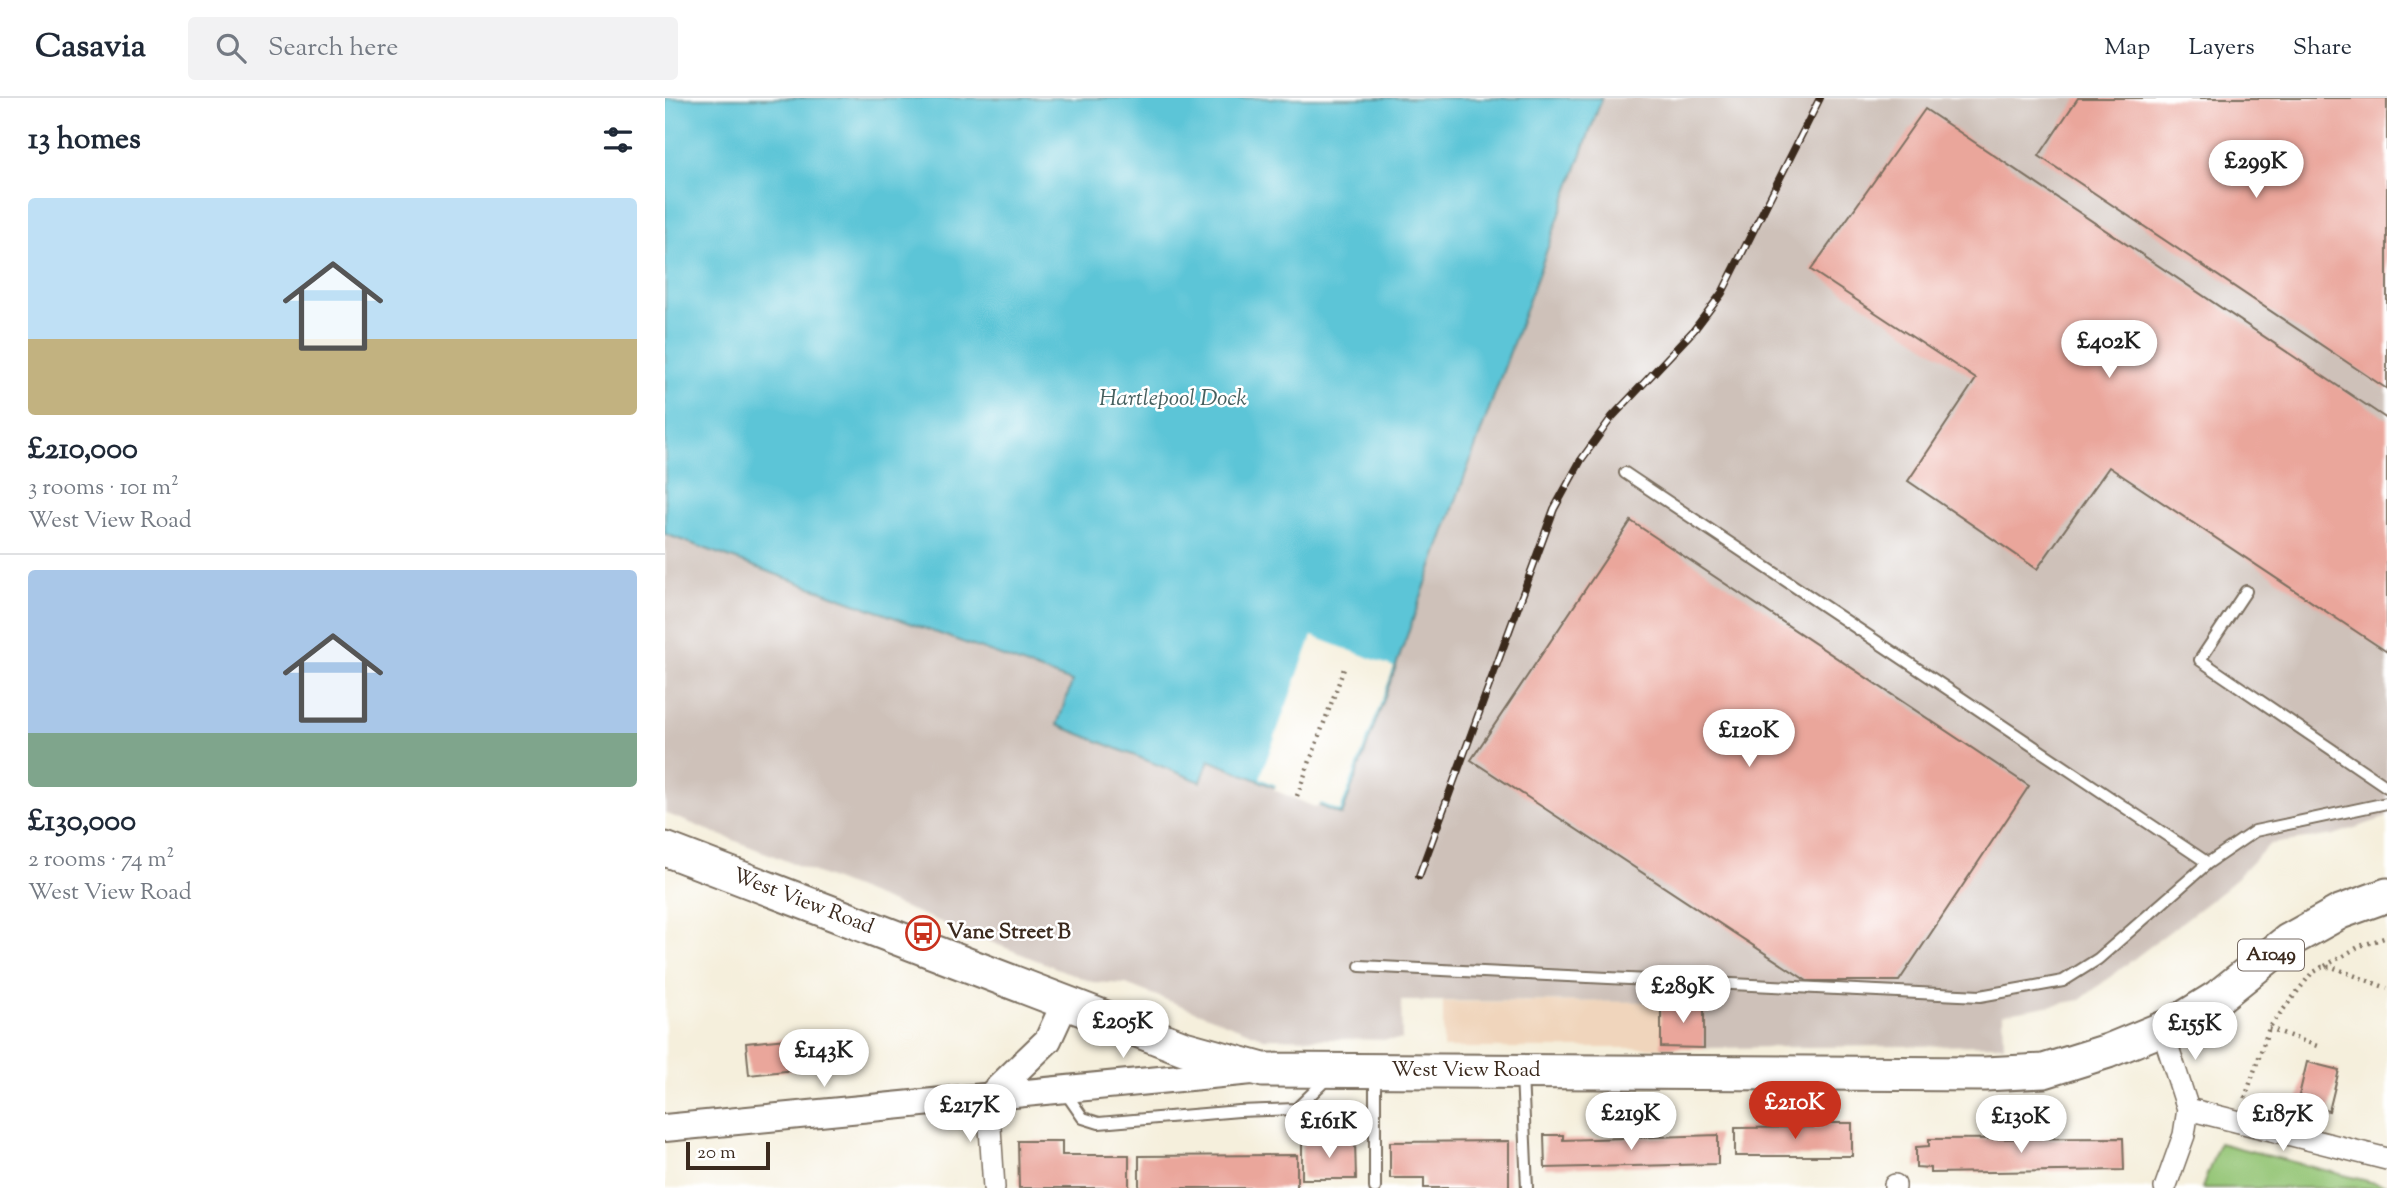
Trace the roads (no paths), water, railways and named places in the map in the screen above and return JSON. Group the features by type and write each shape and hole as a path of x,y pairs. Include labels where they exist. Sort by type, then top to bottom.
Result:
{"main road":[{"name":"West View Road","path":"665,849 1184,1048 1263,1070 1959,1074 2044,1072 2108,1051 2176,1023 2218,996 2288,941 2340,912 2387,895"}],"street":[{"path":"993,1188 988,1098 1048,1040 1065,1003"},
{"path":"2162,1029 2188,1109 2184,1135 2165,1188"},
{"path":"665,1128 1263,1070"},
{"path":"2188,1109 2387,1158"}],"lane":[{"path":"1625,473 2208,863"},
{"path":"2246,592 2200,660 2387,787"},
{"path":"1360,966 1980,996 2063,981 2098,959 2208,863 2255,831 2387,803"},
{"path":"1064,1090 1083,1118 1099,1123 1238,1111 1296,1109 1336,1070"},
{"path":"1374,1070 1375,1188"},
{"path":"1521,1071 1527,1188"}],"water":[{"name":"Hartlepool Dock","path":"665,98 1602,98 1342,815 1209,760 1201,782 1057,725 1072,682 665,534"}],"railway":[{"path":"1419,876 1554,509 1581,460 1612,417 1694,330 1722,293 1820,98"}],"place":[{"name":"Vane Street B","path":"923,933"}]}
